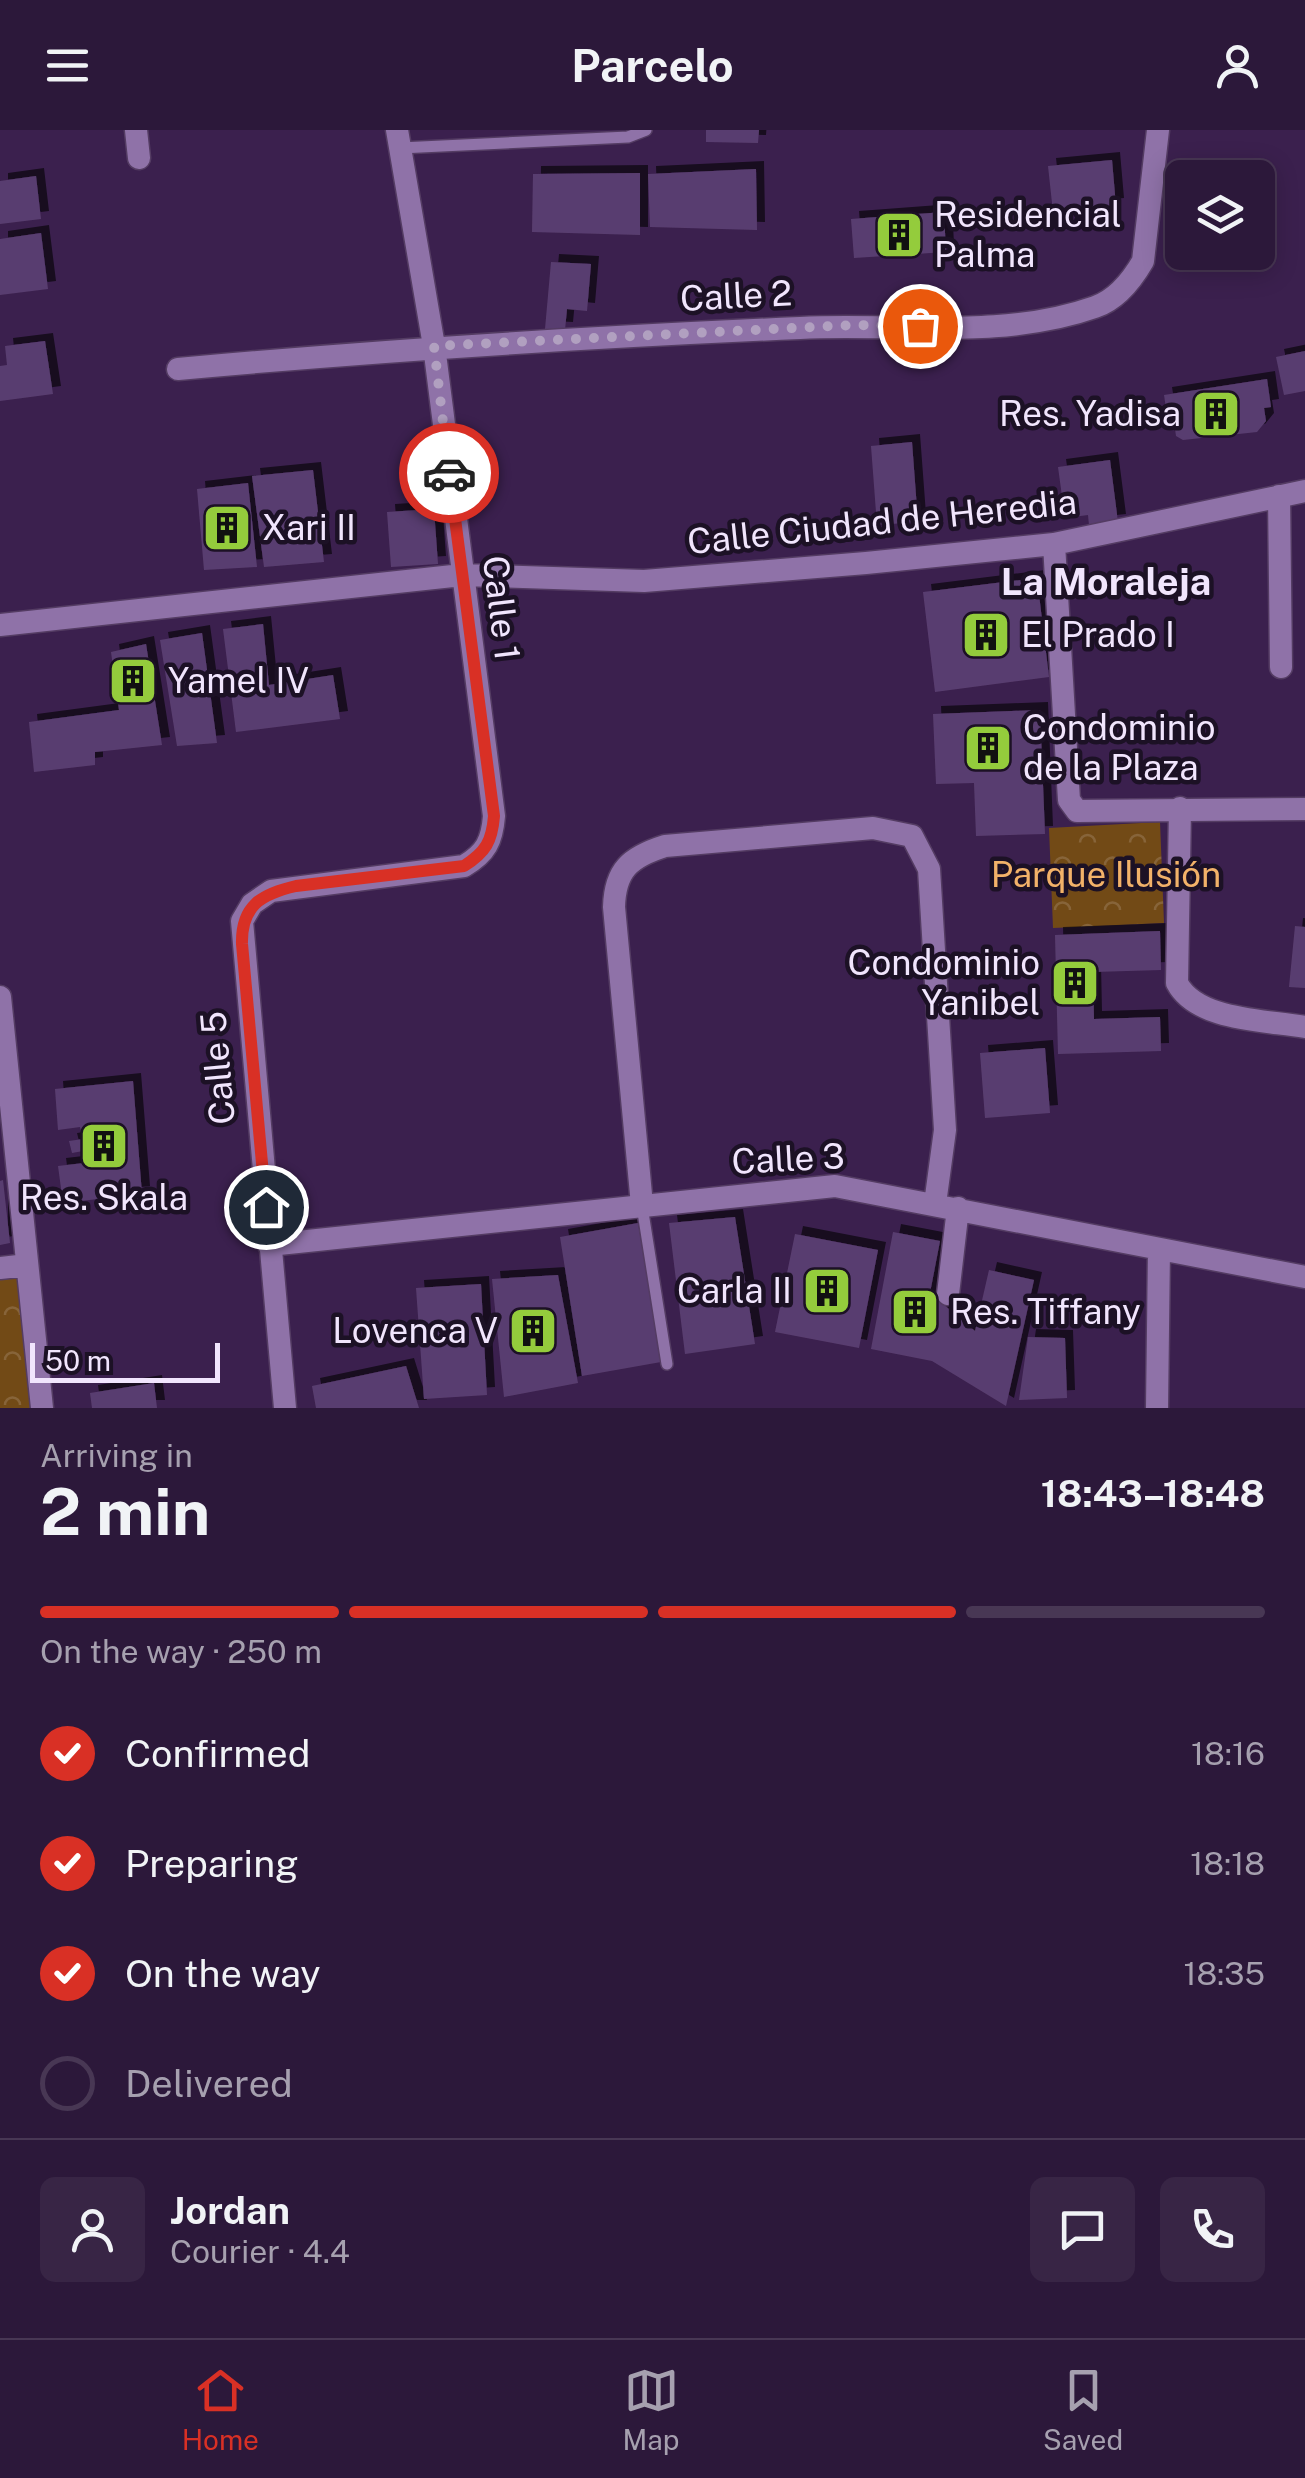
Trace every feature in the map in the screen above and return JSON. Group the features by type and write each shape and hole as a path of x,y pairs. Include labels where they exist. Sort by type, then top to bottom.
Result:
{"street":[{"path":"136,130 139,158"},
{"name":"Calle 2","path":"178,369 434,346 854,325 952,327 1033,322 1097,307 1113,297 1143,261 1158,130"},
{"name":"Calle 1","path":"252,904 271,891 296,886 440,872 464,866 481,856 492,840 494,816 434,346 399,139"},
{"name":"Calle Ciudad de Heredia","path":"0,625 462,576 644,581 1054,544 1305,491"},
{"path":"1279,496 1281,667"},
{"path":"1054,544 1069,800 1076,812 1305,809"},
{"path":"1180,808 1177,983 1185,999 1201,1008 1305,1028"},
{"path":"642,1205 614,907 614,884 624,866 641,854 665,846 873,828 912,836 929,868 945,1130 948,1294"},
{"name":"Calle 5","path":"252,904 242,922 242,944 285,1408"},
{"path":"0,997 42,1408"},
{"name":"Calle 3","path":"269,1245 835,1186 1305,1277"},
{"path":"1157,1408 1158,1249"},
{"path":"0,1268 27,1265"}],"lane":[{"path":"399,139 628,137 646,130"},
{"path":"642,1205 667,1364"}],"green space":[{"name":"Parque Ilusión","path":"1160,822 1164,923 1053,928 1049,828"},
{"path":"27,1265 42,1408 0,1408 0,1268"}],"building":[{"path":"706,130 759,130 758,143 706,142"},
{"path":"1112,160 1116,206 1053,212 1048,166"},
{"path":"756,169 757,230 650,227 648,174"},
{"path":"640,173 640,235 532,232 533,174"},
{"path":"36,176 41,219 0,224 0,181"},
{"name":"Residencial Palma","path":"944,212 946,252 854,258 851,219"},
{"path":"41,233 48,289 0,295 0,239"},
{"path":"551,262 591,264 587,311 567,309 565,330 545,329"},
{"path":"45,341 53,394 0,401 0,366 7,365 5,346"},
{"path":"1305,351 1305,391 1284,395 1276,357"},
{"name":"Res. Yadisa","path":"1267,379 1271,407 1264,408 1266,421 1257,432 1183,440 1176,436 1174,421 1168,421 1164,395"},
{"path":"912,442 918,522 877,525 871,446"},
{"path":"1110,460 1118,522 1089,525 1088,515 1065,518 1058,467"},
{"path":"313,470 324,562 264,567 252,476"},
{"name":"Xari II","path":"248,483 257,567 204,570 197,489"},
{"path":"434,509 438,564 391,567 387,512"},
{"name":"El Prado I","path":"1037,578 1049,677 935,692 923,592"},
{"path":"263,624 269,685 333,675 340,719 236,732 223,629"},
{"path":"202,633 217,743 177,746 160,640"},
{"name":"Yamel IV","path":"146,644 162,745 95,752 95,765 34,772 29,722 119,710 111,652"},
{"name":"Condominio de la Plaza","path":"1040,710 1045,834 976,836 974,783 936,784 933,714"},
{"path":"1295,926 1305,927 1305,988 1289,987"},
{"name":"Condominio Yanibel","path":"1160,931 1161,970 1093,972 1094,1019 1160,1017 1161,1051 1058,1054 1055,935"},
{"path":"1045,1048 1050,1113 985,1118 980,1053"},
{"name":"Res. Skala","path":"133,1081 142,1194 63,1203 58,1166 84,1163 83,1151 72,1153 69,1141 83,1139 80,1127 58,1130 55,1089"},
{"path":"3,1180 10,1243 0,1245 0,1181"},
{"path":"735,1217 755,1344 685,1354 669,1223"},
{"path":"638,1223 661,1362 582,1376 560,1237"},
{"name":"Res. Tiffany","path":"893,1232 940,1241 930,1293 975,1331 989,1270 1034,1280 1006,1406 932,1361 871,1349"},
{"name":"Carla II","path":"795,1234 878,1250 859,1348 775,1332"},
{"name":"Lovenca V","path":"558,1275 578,1383 504,1397 492,1279"},
{"path":"481,1284 487,1395 424,1399 416,1288"},
{"path":"1028,1337 1065,1338 1067,1398 1019,1400"},
{"path":"406,1366 419,1408 316,1408 312,1386"},
{"path":"154,1383 157,1408 92,1408 90,1393"}],"way so far":[{"path":"449,473 434,346 854,325 920,326"}],"place":[{"name":"Residencial Palma","path":"899,235"},
{"name":"Res. Yadisa","path":"1216,414"},
{"name":"Xari II","path":"227,528"},
{"name":"El Prado I","path":"986,635"},
{"name":"Yamel IV","path":"133,681"},
{"name":"Condominio de la Plaza","path":"988,748"},
{"name":"Condominio Yanibel","path":"1075,983"},
{"name":"Res. Skala","path":"104,1146"},
{"name":"Carla II","path":"827,1291"},
{"name":"Res. Tiffany","path":"915,1312"},
{"name":"Lovenca V","path":"533,1331"}],"district":[{"name":"La Moraleja","path":"1106,582"}],"route":[{"path":"266,1207 242,944 242,922 252,904 271,891 296,886 440,872 464,866 481,856 492,840 494,816 449,473"}]}
